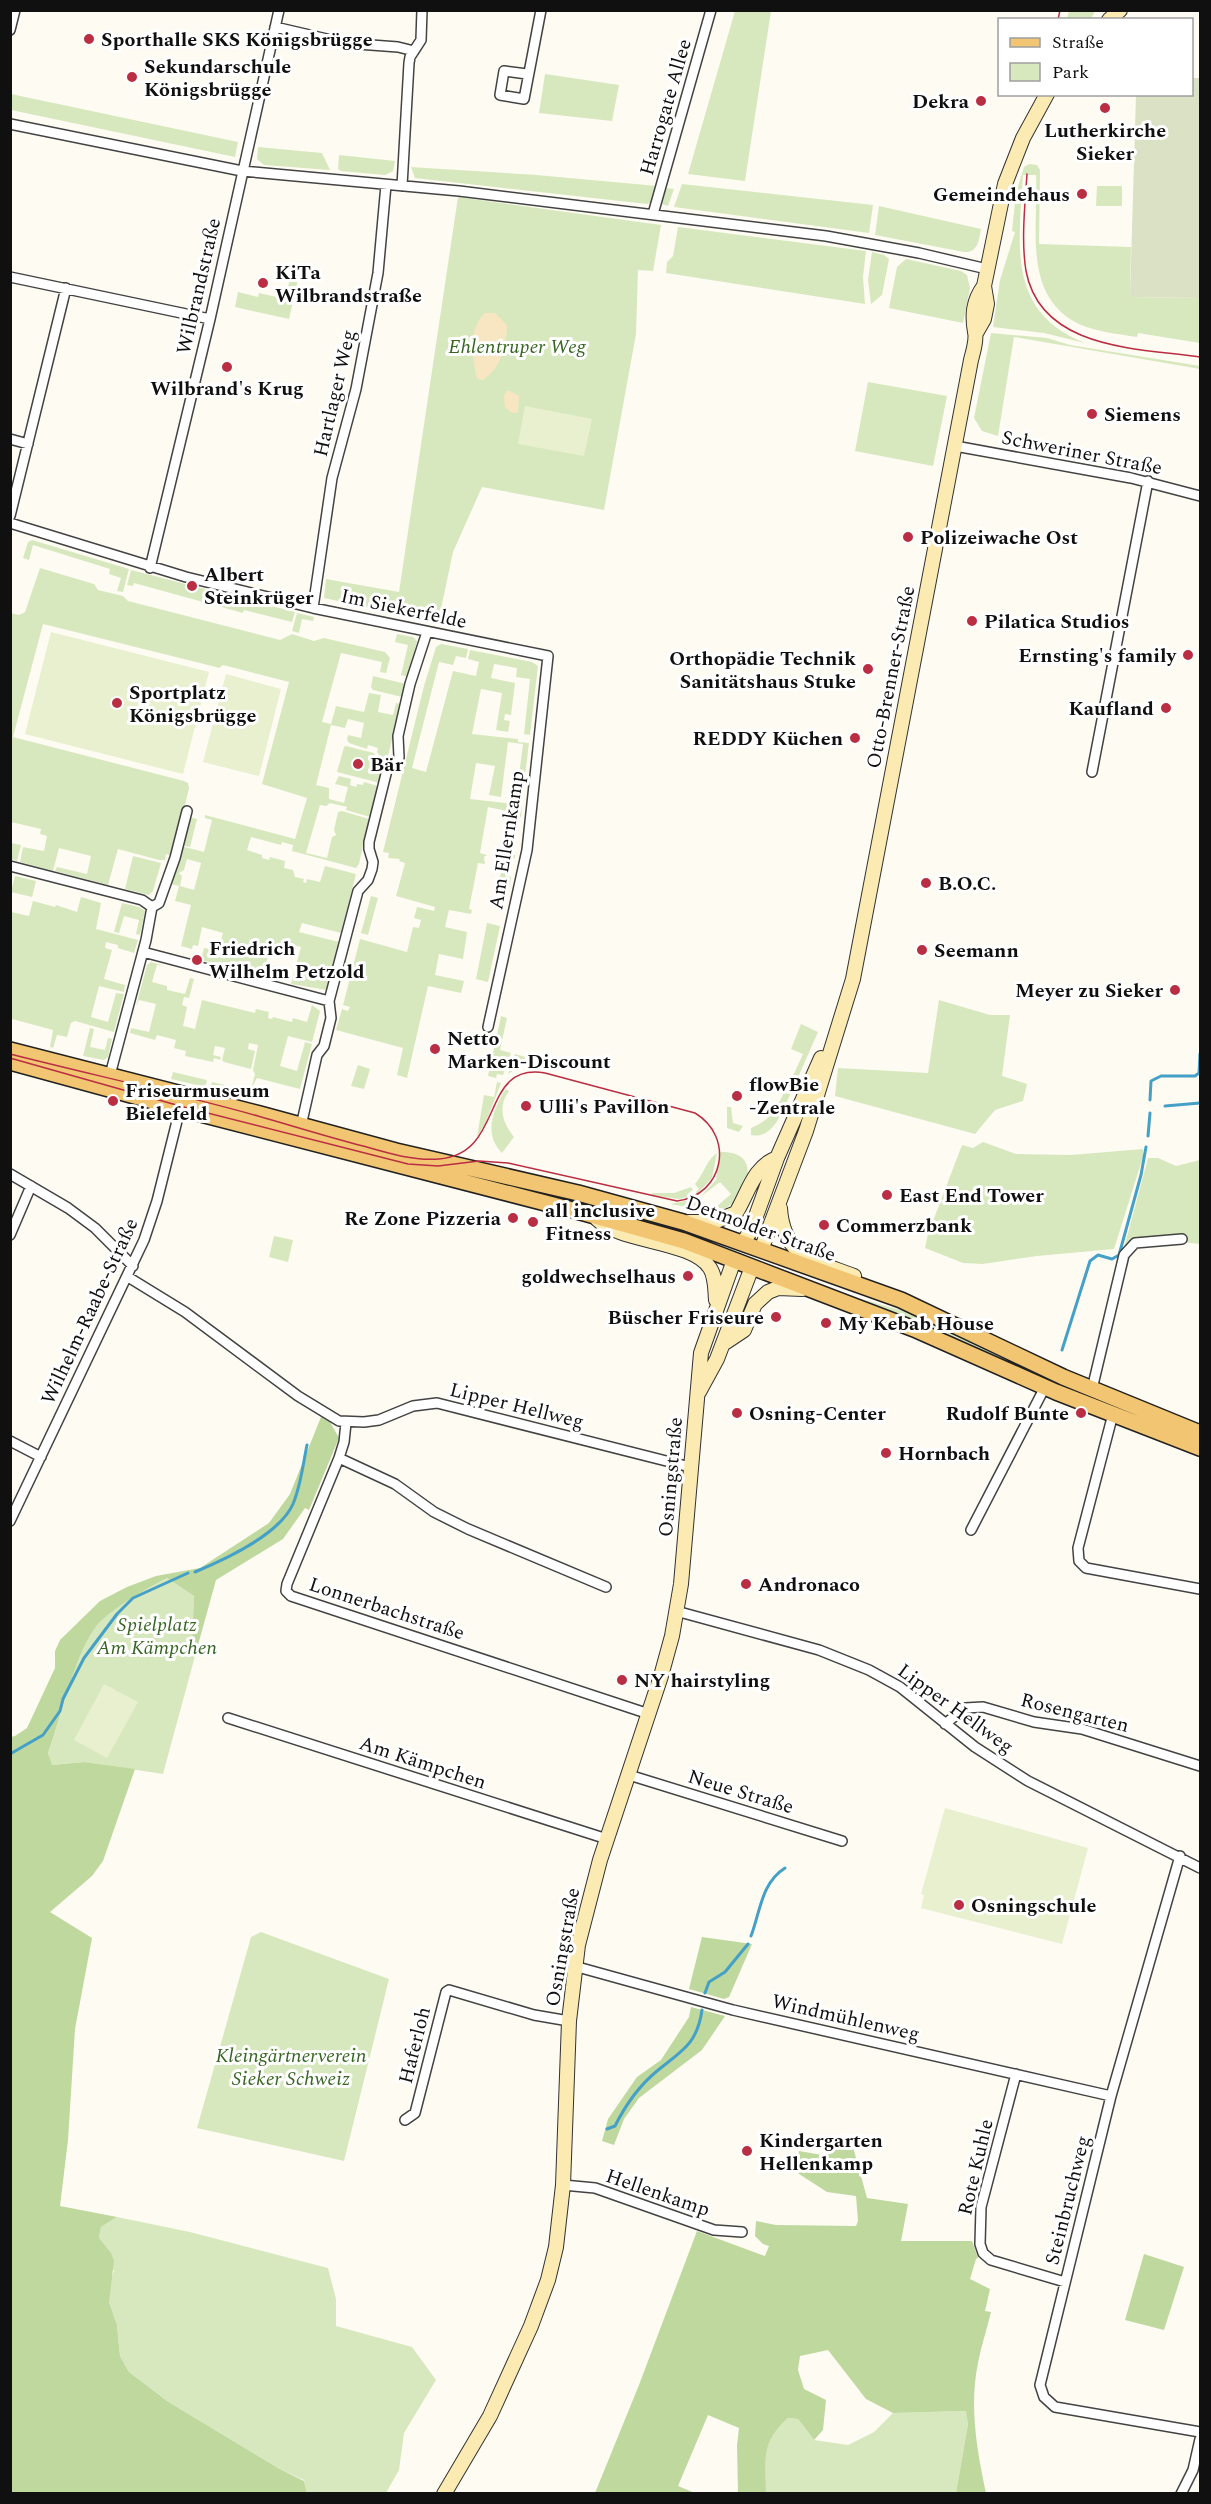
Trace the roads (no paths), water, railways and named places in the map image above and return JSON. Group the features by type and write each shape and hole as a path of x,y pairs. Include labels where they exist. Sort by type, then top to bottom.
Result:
{"main road":[{"name":"Detmolder Straße","path":"10,1050 110,1076 181,1101 684,1241 966,1350 1045,1387 1200,1448"},
{"name":"Detmolder Straße","path":"10,1062 301,1126 427,1159 578,1193 683,1222 901,1300 1092,1389 1200,1433"},
{"path":"734,1260 743,1243"},
{"path":"752,1267 761,1250"}],"street":[{"path":"10,30 15,10"},
{"name":"Wilbrandstraße","path":"150,568 210,319 279,10"},
{"path":"402,186 409,63 421,40 422,10"},
{"path":"528,74 542,10"},
{"name":"Harrogate Allee","path":"653,214 711,10"},
{"path":"275,27 344,43 398,47 414,51"},
{"name":"Otto-Brenner-Straße","path":"761,1250 806,1131 856,963 976,333 972,322 975,301 984,286 1002,197 1011,166 1046,96"},
{"path":"10,124 242,171 653,214 871,243 987,269"},
{"name":"Hartlager Weg","path":"313,608 332,478 356,389 378,273 386,185"},
{"path":"10,277 210,319"},
{"path":"10,516 66,288"},
{"path":"10,439 28,444"},
{"name":"Schweriner Straße","path":"955,446 1148,481 1200,496"},
{"path":"1092,772 1148,481"},
{"name":"Im Siekerfelde","path":"10,523 150,568 313,608 548,656"},
{"path":"301,1126 317,1055 324,1046 331,1018 329,1000 358,891 370,874 373,862 369,842 387,770 396,763 399,757 398,736 410,684 427,632"},
{"name":"Am Ellernkamp","path":"488,1027 527,850 548,656"},
{"path":"110,1076 143,952 152,907 159,903 175,858 187,811"},
{"path":"10,866 142,900 152,907"},
{"path":"143,952 329,1000"},
{"name":"Otto-Brenner-Straße","path":"743,1243 751,1230 777,1158 836,1027"},
{"name":"Wilhelm-Raabe-Straße","path":"10,1521 144,1240 157,1202 181,1101"},
{"path":"683,1222 714,1222 736,1213 757,1172 769,1161 777,1158"},
{"path":"10,1174 68,1208 95,1228 132,1266"},
{"path":"10,1235 31,1186"},
{"path":"780,1203 783,1226 793,1248 807,1257 874,1283 901,1300"},
{"path":"593,1215 609,1228 674,1248 704,1262 713,1275 716,1307"},
{"path":"1092,1389 1124,1255 1135,1243 1182,1239"},
{"name":"Osningstraße","path":"444,2493 490,2416 541,2303 555,2253 563,2185 569,2020 574,1966 592,1888 661,1676 676,1611 684,1550 701,1353 734,1260"},
{"name":"Osningstraße","path":"698,1394 723,1344 752,1267"},
{"path":"128,1277 185,1312 312,1406 346,1423"},
{"path":"723,1344 744,1330 755,1304 768,1292 790,1287 817,1291"},
{"path":"971,1530 1045,1387"},
{"name":"Lipper Hellweg","path":"346,1423 379,1420 413,1406 437,1403 690,1467"},
{"path":"1113,1414 1078,1548 1079,1561 1086,1568 1200,1589"},
{"name":"Lonnerbachstraße","path":"346,1423 339,1458 287,1584 286,1591 291,1596 649,1714"},
{"path":"10,1442 41,1457"},
{"path":"339,1458 395,1484 434,1512 468,1529 606,1587"},
{"name":"Lipper Hellweg","path":"676,1611 844,1659 900,1687 945,1724 1028,1781 1200,1868"},
{"name":"Rosengarten","path":"945,1724 965,1708 983,1707 1034,1722 1082,1729 1200,1766"},
{"name":"Am Kämpchen","path":"228,1719 607,1839"},
{"name":"Neue Straße","path":"629,1775 842,1841"},
{"name":"Steinbruchweg","path":"1180,1856 1111,2096 1040,2385 1044,2397 1055,2407 1200,2432"},
{"name":"Windmühlenweg","path":"574,1966 733,2010 1111,2096"},
{"name":"Haferloh","path":"405,2120 415,2114 446,1992 449,1990 534,2015 569,2020"},
{"name":"Rote Kuhle","path":"1016,2074 985,2189 980,2219 980,2244 983,2253 991,2260 1065,2283"},
{"name":"Hellenkamp","path":"563,2185 595,2188 714,2230 742,2232"},
{"path":"1181,2493 1192,2470 1200,2439"}],"waterway":[{"path":"1150,1100 1151,1081 1161,1076 1195,1076 1199,1073 1200,1054"},
{"path":"1165,1106 1200,1103"},
{"path":"1148,1136 1150,1113"},
{"path":"1062,1350 1090,1261 1098,1255 1112,1259 1119,1255 1141,1175 1146,1147"},
{"path":"195,1572 250,1545 264,1536 286,1515 298,1489 307,1445"},
{"path":"10,1754 43,1735 60,1711 63,1699 84,1658 117,1614 133,1598 188,1573"},
{"path":"751,1936 766,1890 777,1874 785,1868"},
{"path":"705,1993 709,1982 725,1972 748,1944"},
{"path":"607,2129 615,2126 639,2089 687,2046 700,2022 702,2010"}],"tram line":[{"path":"1058,18 1060,10"},
{"path":"1027,174 1024,210 1026,271 1035,297 1051,316 1071,331 1095,340 1122,347 1200,357"},
{"path":"10,1054 227,1108 391,1154 429,1159 439,1159 460,1153 475,1142 485,1127 500,1094 510,1081 524,1073 545,1073 695,1113 708,1123 716,1136 719,1164 714,1177 705,1188 693,1196 677,1201 508,1163 479,1161 438,1166 408,1164 180,1106 10,1058"}],"place":[{"name":"Sporthalle SKS Königsbrügge","path":"89,39"},
{"name":"Sekundarschule Königsbrügge","path":"132,77"},
{"name":"Dekra","path":"981,101"},
{"name":"Lutherkirche Sieker","path":"1105,108"},
{"name":"Gemeindehaus","path":"1082,194"},
{"name":"KiTa Wilbrandstraße","path":"263,283"},
{"name":"Wilbrand's Krug","path":"227,367"},
{"name":"Siemens","path":"1092,414"},
{"name":"Polizeiwache Ost","path":"908,537"},
{"name":"Albert Steinkrüger","path":"192,586"},
{"name":"Pilatica Studios","path":"972,621"},
{"name":"Ernsting's family","path":"1188,655"},
{"name":"Orthopädie Technik Sanitätshaus Stuke","path":"868,669"},
{"name":"Sportplatz Königsbrügge","path":"117,703"},
{"name":"Kaufland","path":"1166,708"},
{"name":"REDDY Küchen","path":"855,738"},
{"name":"Bär","path":"358,764"},
{"name":"B.O.C.","path":"926,883"},
{"name":"Seemann","path":"922,950"},
{"name":"Friedrich Wilhelm Petzold","path":"197,960"},
{"name":"Meyer zu Sieker","path":"1175,990"},
{"name":"Netto Marken-Discount","path":"435,1049"},
{"name":"flowBie -Zentrale","path":"737,1096"},
{"name":"Friseurmuseum Bielefeld","path":"113,1101"},
{"name":"Ulli's Pavillon","path":"526,1106"},
{"name":"East End Tower","path":"887,1195"},
{"name":"Re Zone Pizzeria","path":"513,1218"},
{"name":"all inclusive Fitness","path":"533,1222"},
{"name":"Commerzbank","path":"824,1225"},
{"name":"goldwechselhaus","path":"688,1276"},
{"name":"Büscher Friseure","path":"776,1317"},
{"name":"My Kebab House","path":"826,1323"},
{"name":"Osning-Center","path":"737,1413"},
{"name":"Rudolf Bunte","path":"1081,1413"},
{"name":"Hornbach","path":"886,1453"},
{"name":"Andronaco","path":"746,1584"},
{"name":"NY hairstyling","path":"622,1680"},
{"name":"Osningschule","path":"959,1905"},
{"name":"Kindergarten Hellenkamp","path":"747,2151"}],"park label":[{"name":"Ehlentruper Weg","path":"517,346"},
{"name":"Spielplatz Am Kämpchen","path":"157,1636"},
{"name":"Kleingärtnerverein Sieker Schweiz","path":"291,2066"}]}
